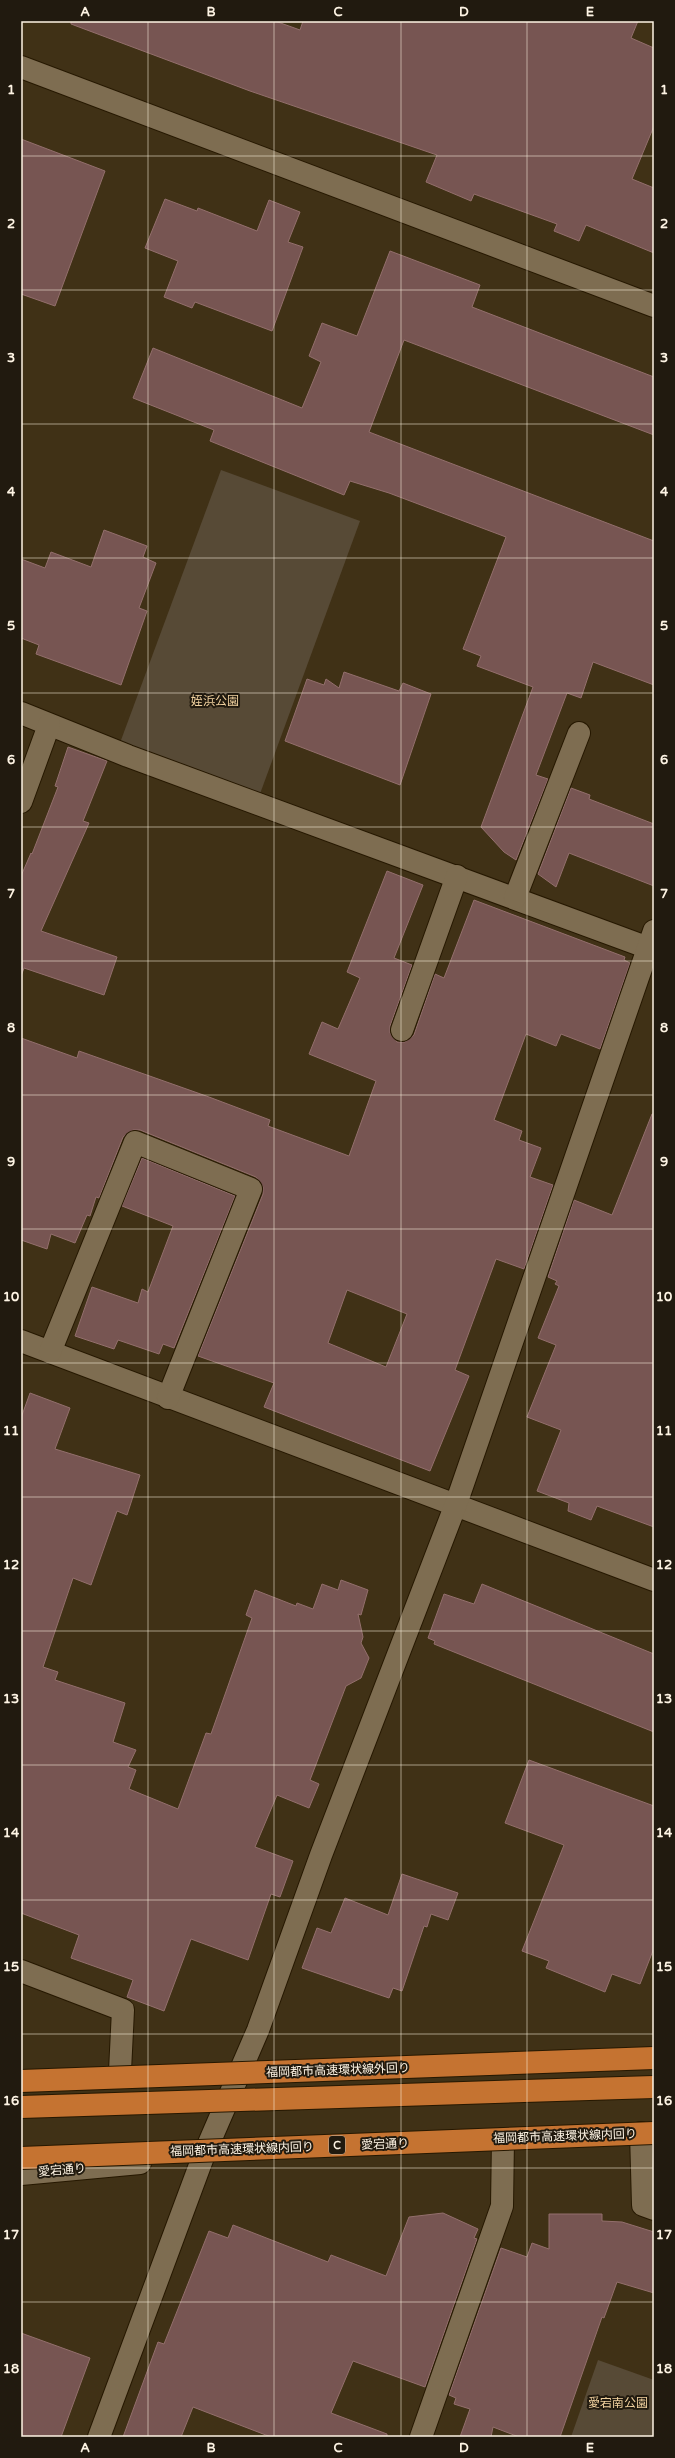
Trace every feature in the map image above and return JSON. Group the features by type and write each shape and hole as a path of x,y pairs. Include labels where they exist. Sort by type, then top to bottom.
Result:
{"highway":[{"name":"福岡都市高速環状線外回り","path":"21,2081 654,2058"},
{"path":"21,2107 654,2087"},
{"name":"福岡都市高速環状線内回り","path":"21,2158 650,2132"}],"street":[{"path":"21,67 654,306"},
{"path":"21,713 49,725 515,898 652,943 456,1504 321,1855 258,2030 238,2072 203,2157 99,2437"},
{"path":"21,802 49,725"},
{"path":"515,898 578,733"},
{"path":"402,1030 457,876"},
{"path":"50,1352 135,1142 251,1189 168,1398"},
{"path":"21,1341 168,1398 456,1504 654,1580"},
{"path":"21,1971 123,2010 120,2071"},
{"path":"21,2071 350,2072 654,2058"},
{"path":"650,2132 644,2205 654,2209"},
{"name":"愛宕通り","path":"21,2174 203,2157 353,2146 650,2132"},
{"path":"421,2437 502,2206 503,2139"}],"green space":[{"name":"姪浜公園","path":"221,470 360,521 257,802 117,751"},
{"name":"愛宕南公園","path":"598,2360 654,2380 654,2437 571,2437"}],"building":[{"path":"71,21 275,21 300,30 303,21 638,21 631,38 654,48 654,126 632,179 654,188 654,253 586,225 579,241 554,231 557,224 474,194 471,201 426,182 437,155 250,91 71,24"},
{"path":"21,139 105,171 55,306 21,294"},
{"path":"165,199 197,211 198,208 257,231 269,200 300,212 288,242 303,247 272,331 195,302 192,308 164,297 178,261 145,248"},
{"path":"390,251 480,285 472,307 654,377 654,435 404,340 369,432 654,541 654,685 593,662 581,698 567,693 536,775 548,779 516,860 504,852 481,827 533,687 477,666 481,656 463,649 506,537 389,493 350,481 344,495 210,441 214,430 133,398 153,348 302,408 321,362 309,356 322,323 357,336"},
{"path":"104,530 147,546 143,557 156,563 139,608 147,611 121,685 36,654 39,645 21,638 21,559 45,568 51,552 91,567"},
{"path":"344,672 399,691 403,683 431,694 400,785 285,741 307,679 324,685 326,679 339,688"},
{"path":"68,747 107,761 83,821 89,823 41,931 117,957 104,995 24,968 21,976 21,876 31,853 32,854 58,787 55,786"},
{"path":"571,788 590,795 589,799 654,824 654,886 569,853 556,887 538,874"},
{"path":"387,871 423,885 394,958 412,965 390,1026 390,1033 397,1042 405,1042 414,1035 435,974 444,978 474,900 625,957 624,960 630,963 600,1049 561,1034 556,1046 526,1034 494,1120 522,1131 519,1140 541,1148 530,1177 553,1185 524,1269 496,1259 455,1370 469,1376 430,1471 264,1407 274,1383 198,1356 263,1194 263,1187 256,1177 140,1130 133,1130 123,1137 99,1198 96,1197 90,1216 87,1215 75,1243 51,1234 47,1249 21,1240 21,1038 77,1058 79,1051 209,1097 270,1120 268,1126 349,1156 376,1081 309,1054 322,1022 338,1029 360,978 347,972","holes":["347,1290 407,1314 386,1367 328,1343"]},
{"path":"652,1114 654,1114 654,1527 597,1506 591,1520 568,1511 569,1503 537,1491 561,1430 527,1417 556,1345 538,1338 559,1286 555,1284 557,1281 548,1277 574,1200 612,1215"},
{"path":"142,1158 235,1196 174,1348 163,1344 159,1354 118,1340 114,1349 75,1336 92,1287 138,1303 142,1289 148,1292 173,1226 122,1206"},
{"path":"30,1393 70,1408 55,1449 140,1475 127,1515 117,1511 91,1585 73,1578 43,1667 58,1672 55,1680 125,1703 113,1742 136,1750 128,1767 136,1770 129,1789 178,1809 206,1733 211,1734 252,1618 246,1615 255,1590 296,1606 297,1603 313,1609 322,1584 338,1590 341,1580 368,1590 361,1615 358,1614 363,1637 361,1643 369,1658 361,1678 346,1686 310,1780 319,1784 309,1808 277,1795 255,1847 293,1861 280,1897 271,1894 248,1960 191,1939 164,2011 127,1997 133,1980 71,1958 79,1935 21,1913 21,1418"},
{"path":"482,1584 654,1654 654,1732 434,1644 435,1641 428,1638 444,1594 474,1604"},
{"path":"529,1760 654,1806 654,1948 640,1984 612,1974 605,1992 546,1968 549,1961 522,1951 564,1845 505,1823"},
{"path":"402,1874 458,1893 448,1920 431,1914 427,1927 424,1926 402,1991 393,1988 389,1998 302,1968 317,1928 331,1933 345,1898 388,1915"},
{"path":"443,2213 478,2229 474,2238 477,2239 425,2387 353,2361 331,2413 387,2434 387,2437 271,2437 193,2407 181,2437 123,2437 158,2342 164,2344 209,2231 228,2238 233,2225 328,2262 331,2255 386,2276 409,2217"},
{"path":"549,2214 602,2214 602,2221 622,2222 654,2232 654,2293 617,2282 604,2318 602,2317 560,2437 519,2437 493,2427 491,2437 460,2437 470,2409 454,2404 456,2398 449,2395 501,2248 527,2257 532,2243 549,2249"},
{"path":"21,2333 90,2358 61,2437 21,2437"}]}
